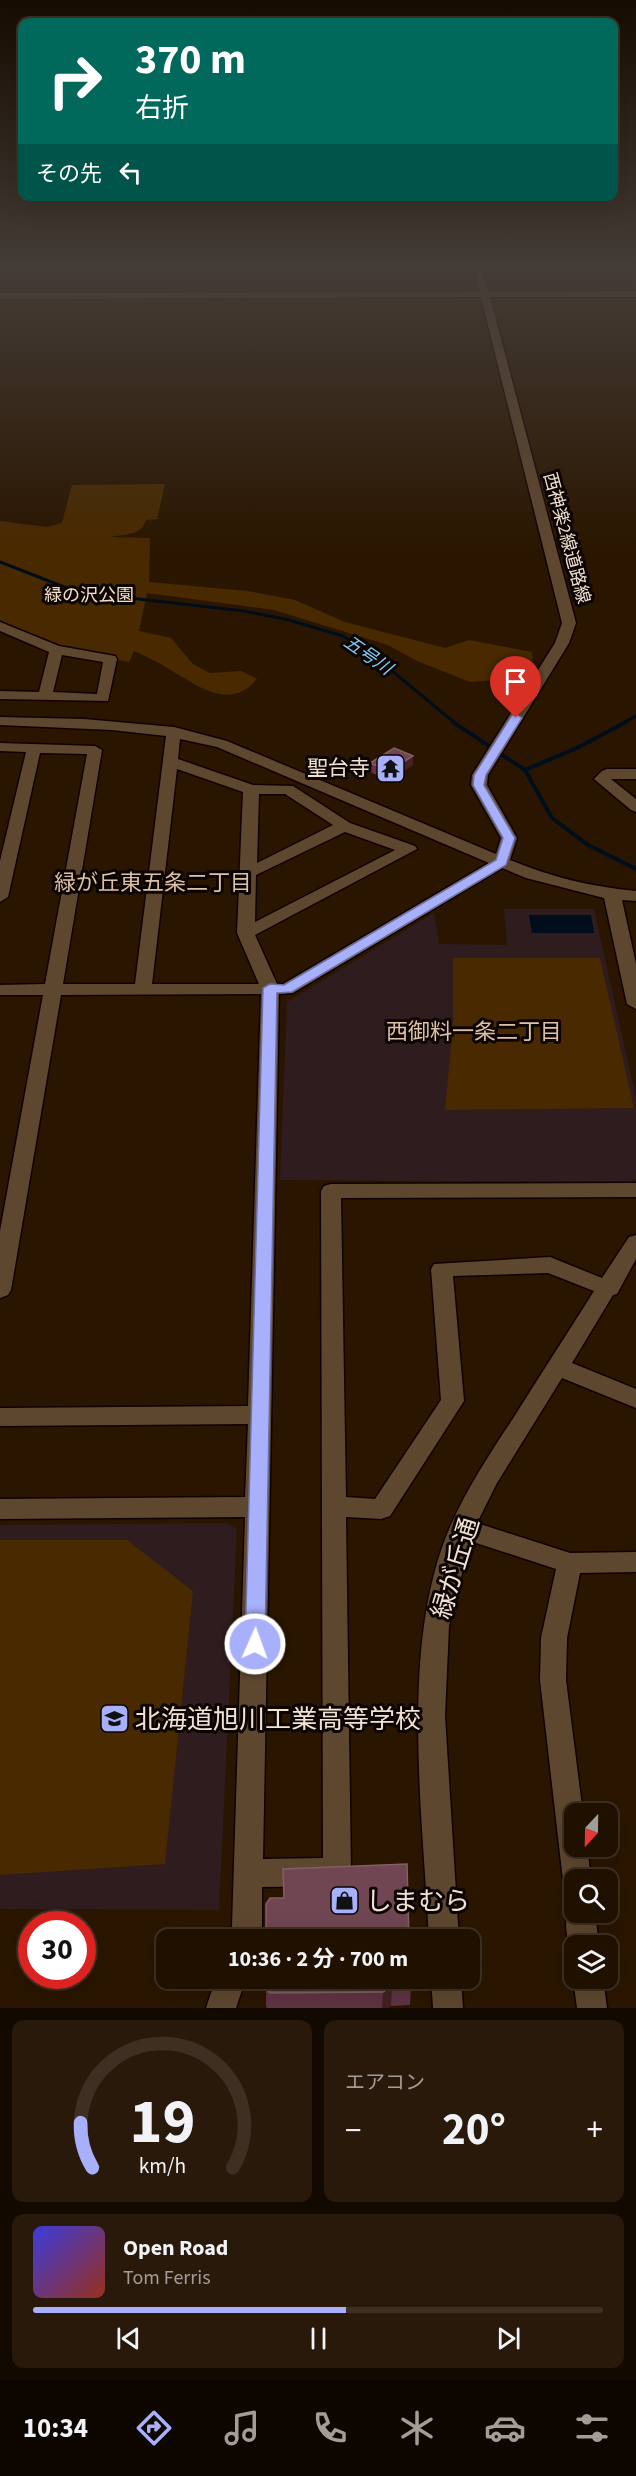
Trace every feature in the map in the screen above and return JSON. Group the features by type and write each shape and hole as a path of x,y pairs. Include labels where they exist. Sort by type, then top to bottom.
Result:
{"street":[{"name":"西神楽2線道路線","path":"501,862 509,838 479,785 480,775 562,643 569,623 502,361"},
{"path":"0,641 2,627 56,650 110,659 103,698 0,695"},
{"path":"45,696 56,650"},
{"path":"0,721 117,725 174,731 231,748 501,862 563,884 612,894 636,896"},
{"path":"143,989 174,731"},
{"path":"0,747 95,750 52,990 8,1199 0,1290"},
{"path":"0,897 34,748"},
{"path":"170,761 251,790 288,789 344,826 409,849 246,933"},
{"path":"636,774 607,774 602,779 636,807"},
{"path":"246,1929 259,1507 270,988 246,933 251,790"},
{"path":"248,873 344,826"},
{"path":"0,990 287,989 501,862"},
{"path":"612,894 632,971 636,1004"},
{"path":"248,1873 337,1872 331,1191 636,1190"},
{"name":"緑が丘通","path":"443,1929 432,1716 436,1626 446,1580 462,1528 488,1477 557,1366 609,1289 636,1242"},
{"path":"334,1506 381,1509 453,1401 442,1269 550,1265 609,1289"},
{"path":"557,1366 636,1399"},
{"path":"0,1417 261,1416"},
{"path":"0,1509 259,1507"},
{"path":"462,1528 570,1563 636,1562"},
{"path":"570,1563 554,1638 553,1680 576,1869"},
{"path":"221,2008 227,1989"},
{"path":"447,1989 448,2008"},
{"path":"589,1989 592,2008"}],"shaded area":[{"path":"504,909 594,909 636,1098 636,1179 630,1182 280,1180 287,1002 434,913 439,944 507,945"},
{"name":"北海道旭川工業高等学校","path":"226,1523 237,1529 219,1910 0,1909 0,1525"}],"green space":[{"name":"緑の沢公園","path":"165,484 157,519 146,520 136,532 110,537 150,538 149,582 248,591 295,600 345,622 445,648 469,640 532,652 533,668 495,680 470,682 417,661 388,645 274,610 147,593 139,631 171,638 193,664 210,673 241,671 257,679 246,689 235,694 223,694 200,687 134,651 129,662 62,648 0,620 0,521 47,527 62,523 72,485"},
{"path":"453,958 600,958 634,1108 445,1110 453,1024"},
{"name":"北海道旭川工業高等学校","path":"0,1540 127,1540 193,1591 165,1864 0,1875"}],"water":[{"path":"529,915 591,915 594,933 532,933"}],"building":[{"path":"394,748 413,756 389,771 370,763"},
{"name":"しまむら","path":"407,1864 409,1929 266,1929 266,1904 270,1898 284,1898 283,1869"},
{"path":"267,1989 388,1989 383,1992 270,1993"}],"waterway":[{"name":"五号川","path":"0,562 77,592 244,611 289,620 343,636 386,666 455,723"},
{"path":"623,723 636,716"},
{"name":"五号川","path":"453,722 525,770"},
{"path":"525,770 577,748 626,722"},
{"name":"五号川","path":"525,770 552,818 588,845 636,869"}],"place":[{"name":"聖台寺","path":"391,768"},
{"name":"北海道旭川工業高等学校","path":"114,1719"},
{"name":"しまむら","path":"345,1901"}],"district":[{"name":"緑が丘東五条二丁目","path":"153,882"},
{"name":"西御料一条二丁目","path":"474,1031"}],"route":[{"path":"255,1644 270,988 287,989 501,862 509,838 503,823 479,785 480,775 516,718"}]}
